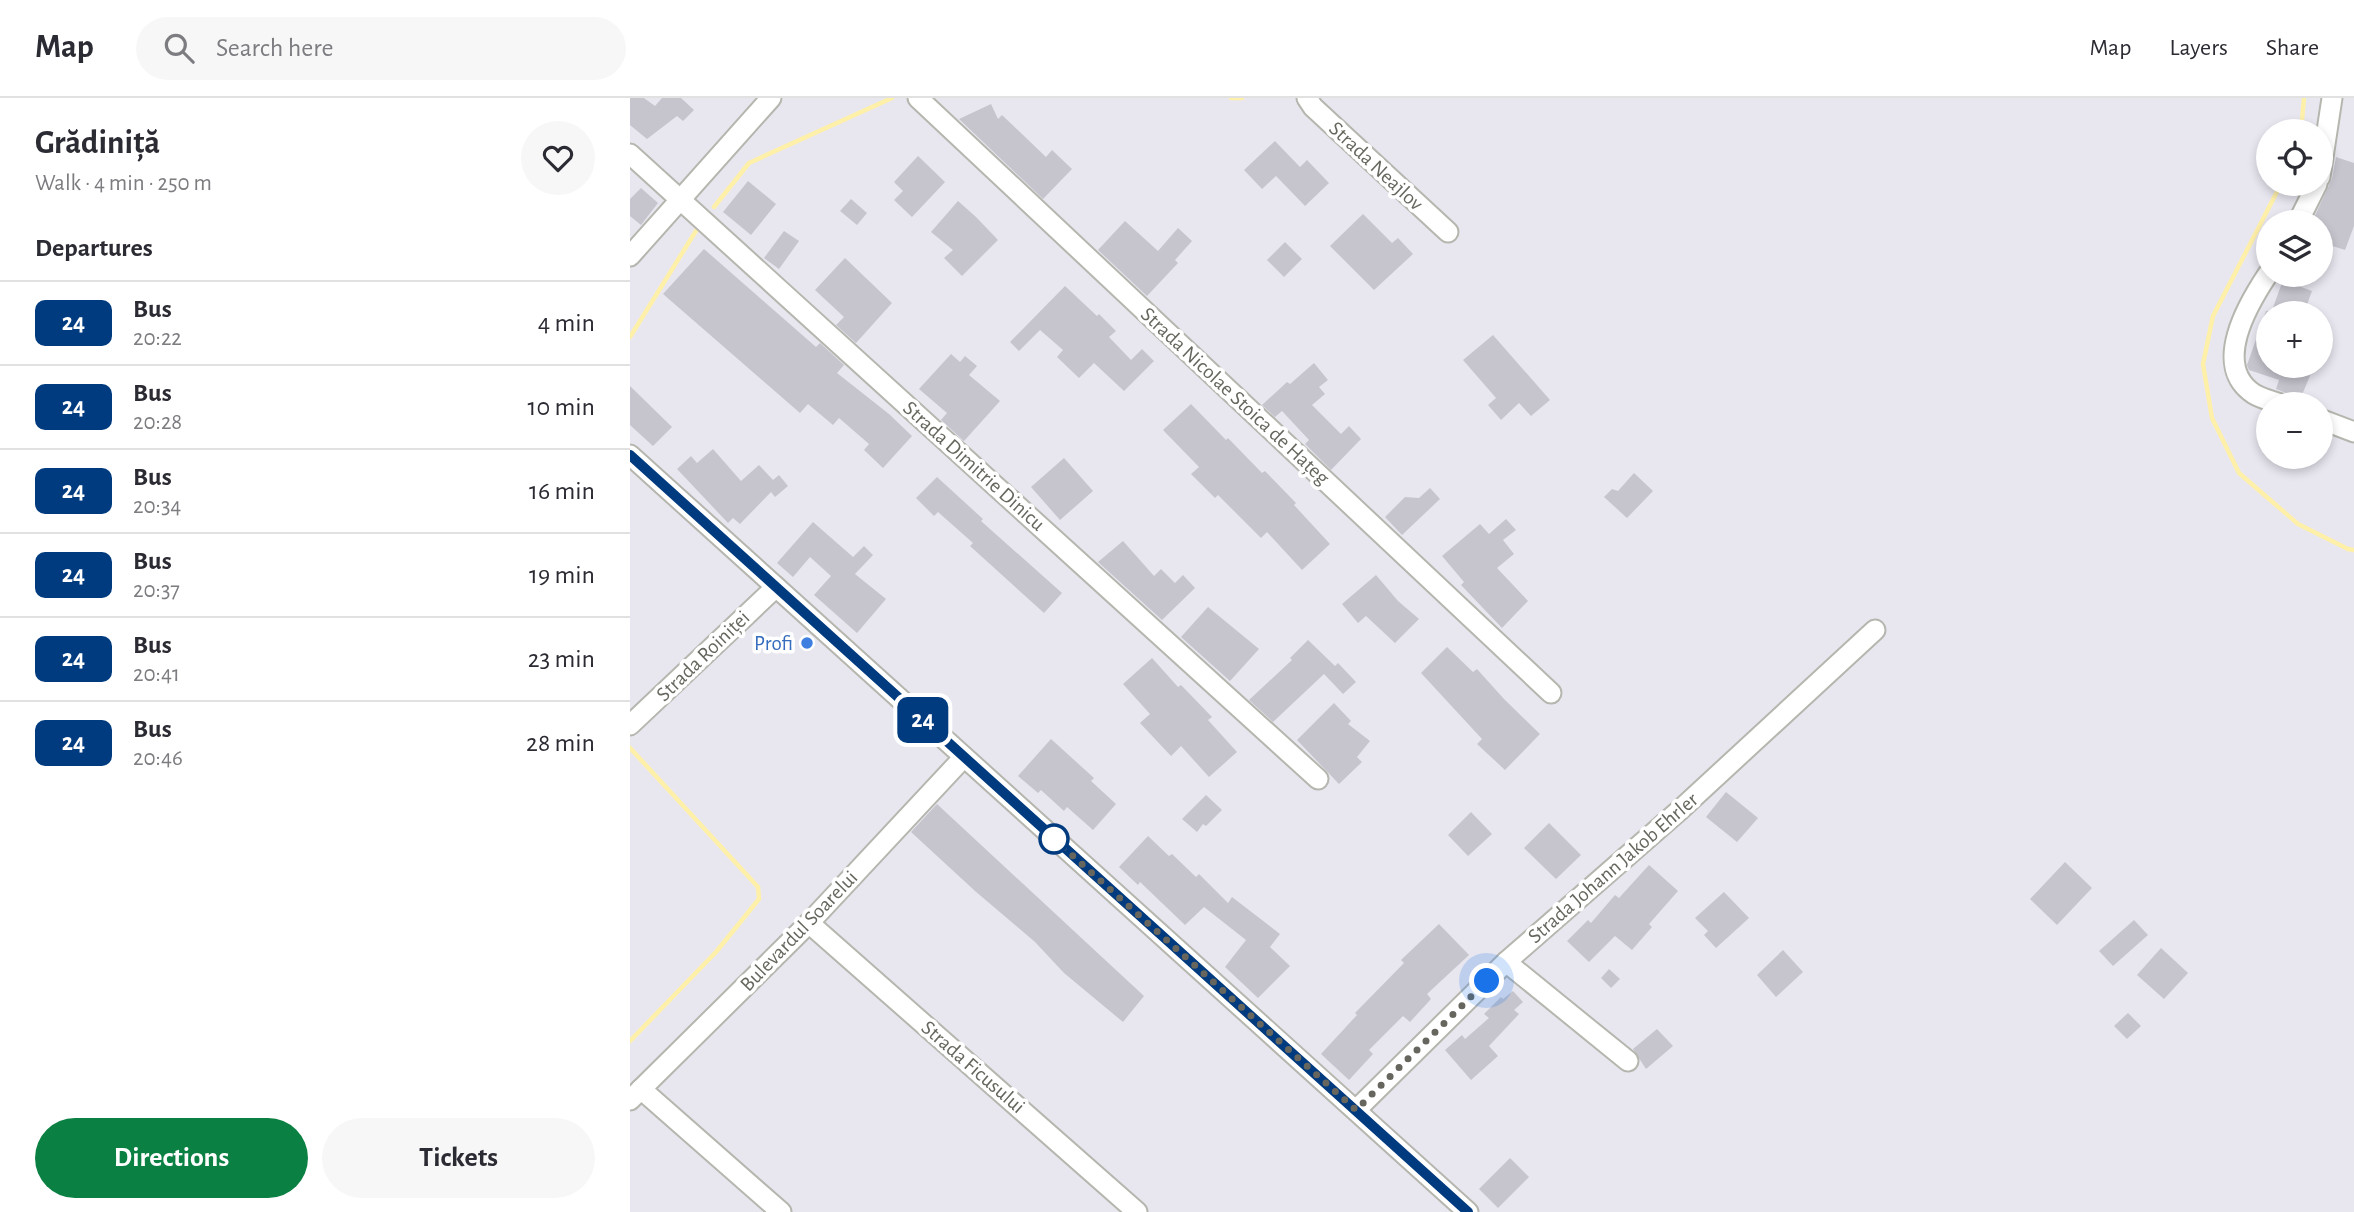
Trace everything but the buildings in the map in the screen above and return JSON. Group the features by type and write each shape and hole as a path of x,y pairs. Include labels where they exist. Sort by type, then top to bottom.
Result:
{"street":[{"path":"630,256 771,98"},
{"name":"Strada Nicolae Stoica de Hațeg","path":"918,98 1551,693"},
{"name":"Strada Neajlov","path":"1307,98 1313,107 1448,232"},
{"path":"2329,119 2332,98"},
{"name":"Strada Dimitrie Dinicu","path":"630,154 1318,779"},
{"path":"2256,395 2240,379 2235,359 2237,334 2260,287"},
{"path":"2333,424 2354,432"},
{"path":"630,455 1468,1212"},
{"name":"Strada Roiniței","path":"633,723 776,586"},
{"name":"Strada Johann Jakob Ehrler","path":"1356,1110 1506,962 1681,809 1875,630"},
{"name":"Bulevardul Soarelui","path":"636,1094 810,923 964,757"},
{"name":"Strada Ficusului","path":"810,923 1137,1212"},
{"path":"1506,962 1628,1060"},
{"path":"636,1094 781,1212"}],"waterway":[{"path":"714,207 749,163 892,98"},
{"path":"1231,98 1242,98"},
{"path":"2302,119 2304,98"},
{"path":"2275,196 2213,316 2203,364 2212,418 2239,473 2298,524 2354,550"},
{"path":"630,337 699,226"},
{"path":"630,748 758,887 759,899 716,952 630,1041"}],"bus line":[{"name":"24","path":"630,455 1468,1212"}],"place":[{"name":"Profi","path":"807,643"}],"route":[{"path":"1054,839 1356,1110 1487,981"}]}
